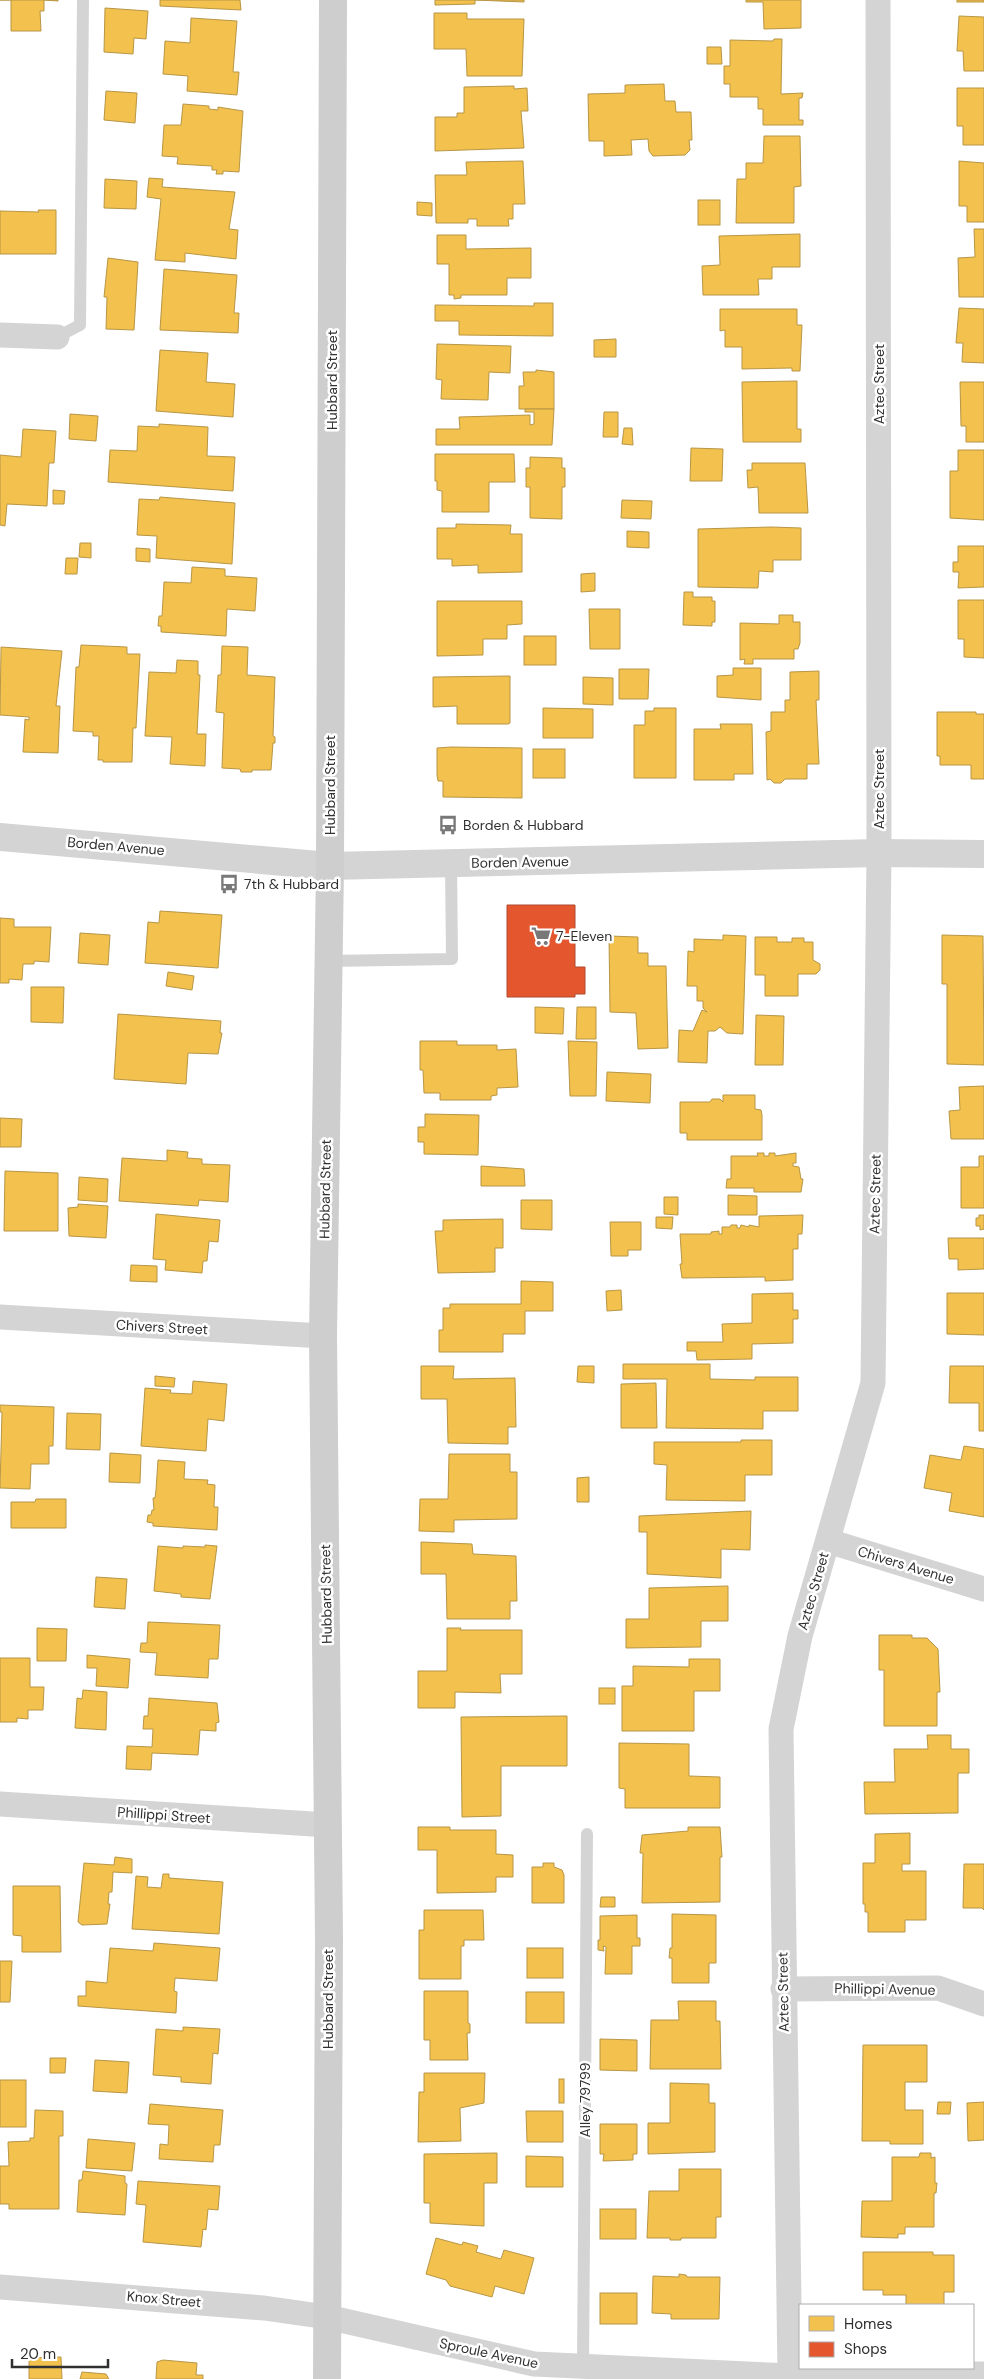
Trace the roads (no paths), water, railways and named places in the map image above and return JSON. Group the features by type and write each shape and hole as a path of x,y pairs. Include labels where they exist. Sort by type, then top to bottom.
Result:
{"main road":[{"name":"Hubbard Street","path":"327,2379 328,1826 323,1336 330,866 333,0"}],"street":[{"name":"Aztec Street","path":"790,2376 783,1989 781,1729 800,1636 873,1383 879,853 878,0"},
{"path":"0,335 57,338"},
{"name":"Borden Avenue","path":"0,837 56,840 330,866 879,853 984,854"},
{"name":"Chivers Street","path":"0,1317 323,1336"},
{"name":"Chivers Avenue","path":"828,1541 984,1589"},
{"name":"Phillippi Street","path":"0,1804 328,1826"},
{"name":"Phillippi Avenue","path":"783,1989 938,1988 984,2004"},
{"name":"Knox Street","path":"0,2287 264,2308 326,2317"},
{"name":"Sproule Avenue","path":"326,2317 534,2364 790,2376 984,2374"}],"lane":[{"path":"57,338 80,325 83,0"},
{"path":"328,960 452,959 451,864"},
{"name":"Alley 79799","path":"584,2366 587,1834"}],"place":[{"name":"Borden & Hubbard","path":"448,825"},
{"name":"7th & Hubbard","path":"229,884"},
{"name":"7-Eleven","path":"541,936"}]}
